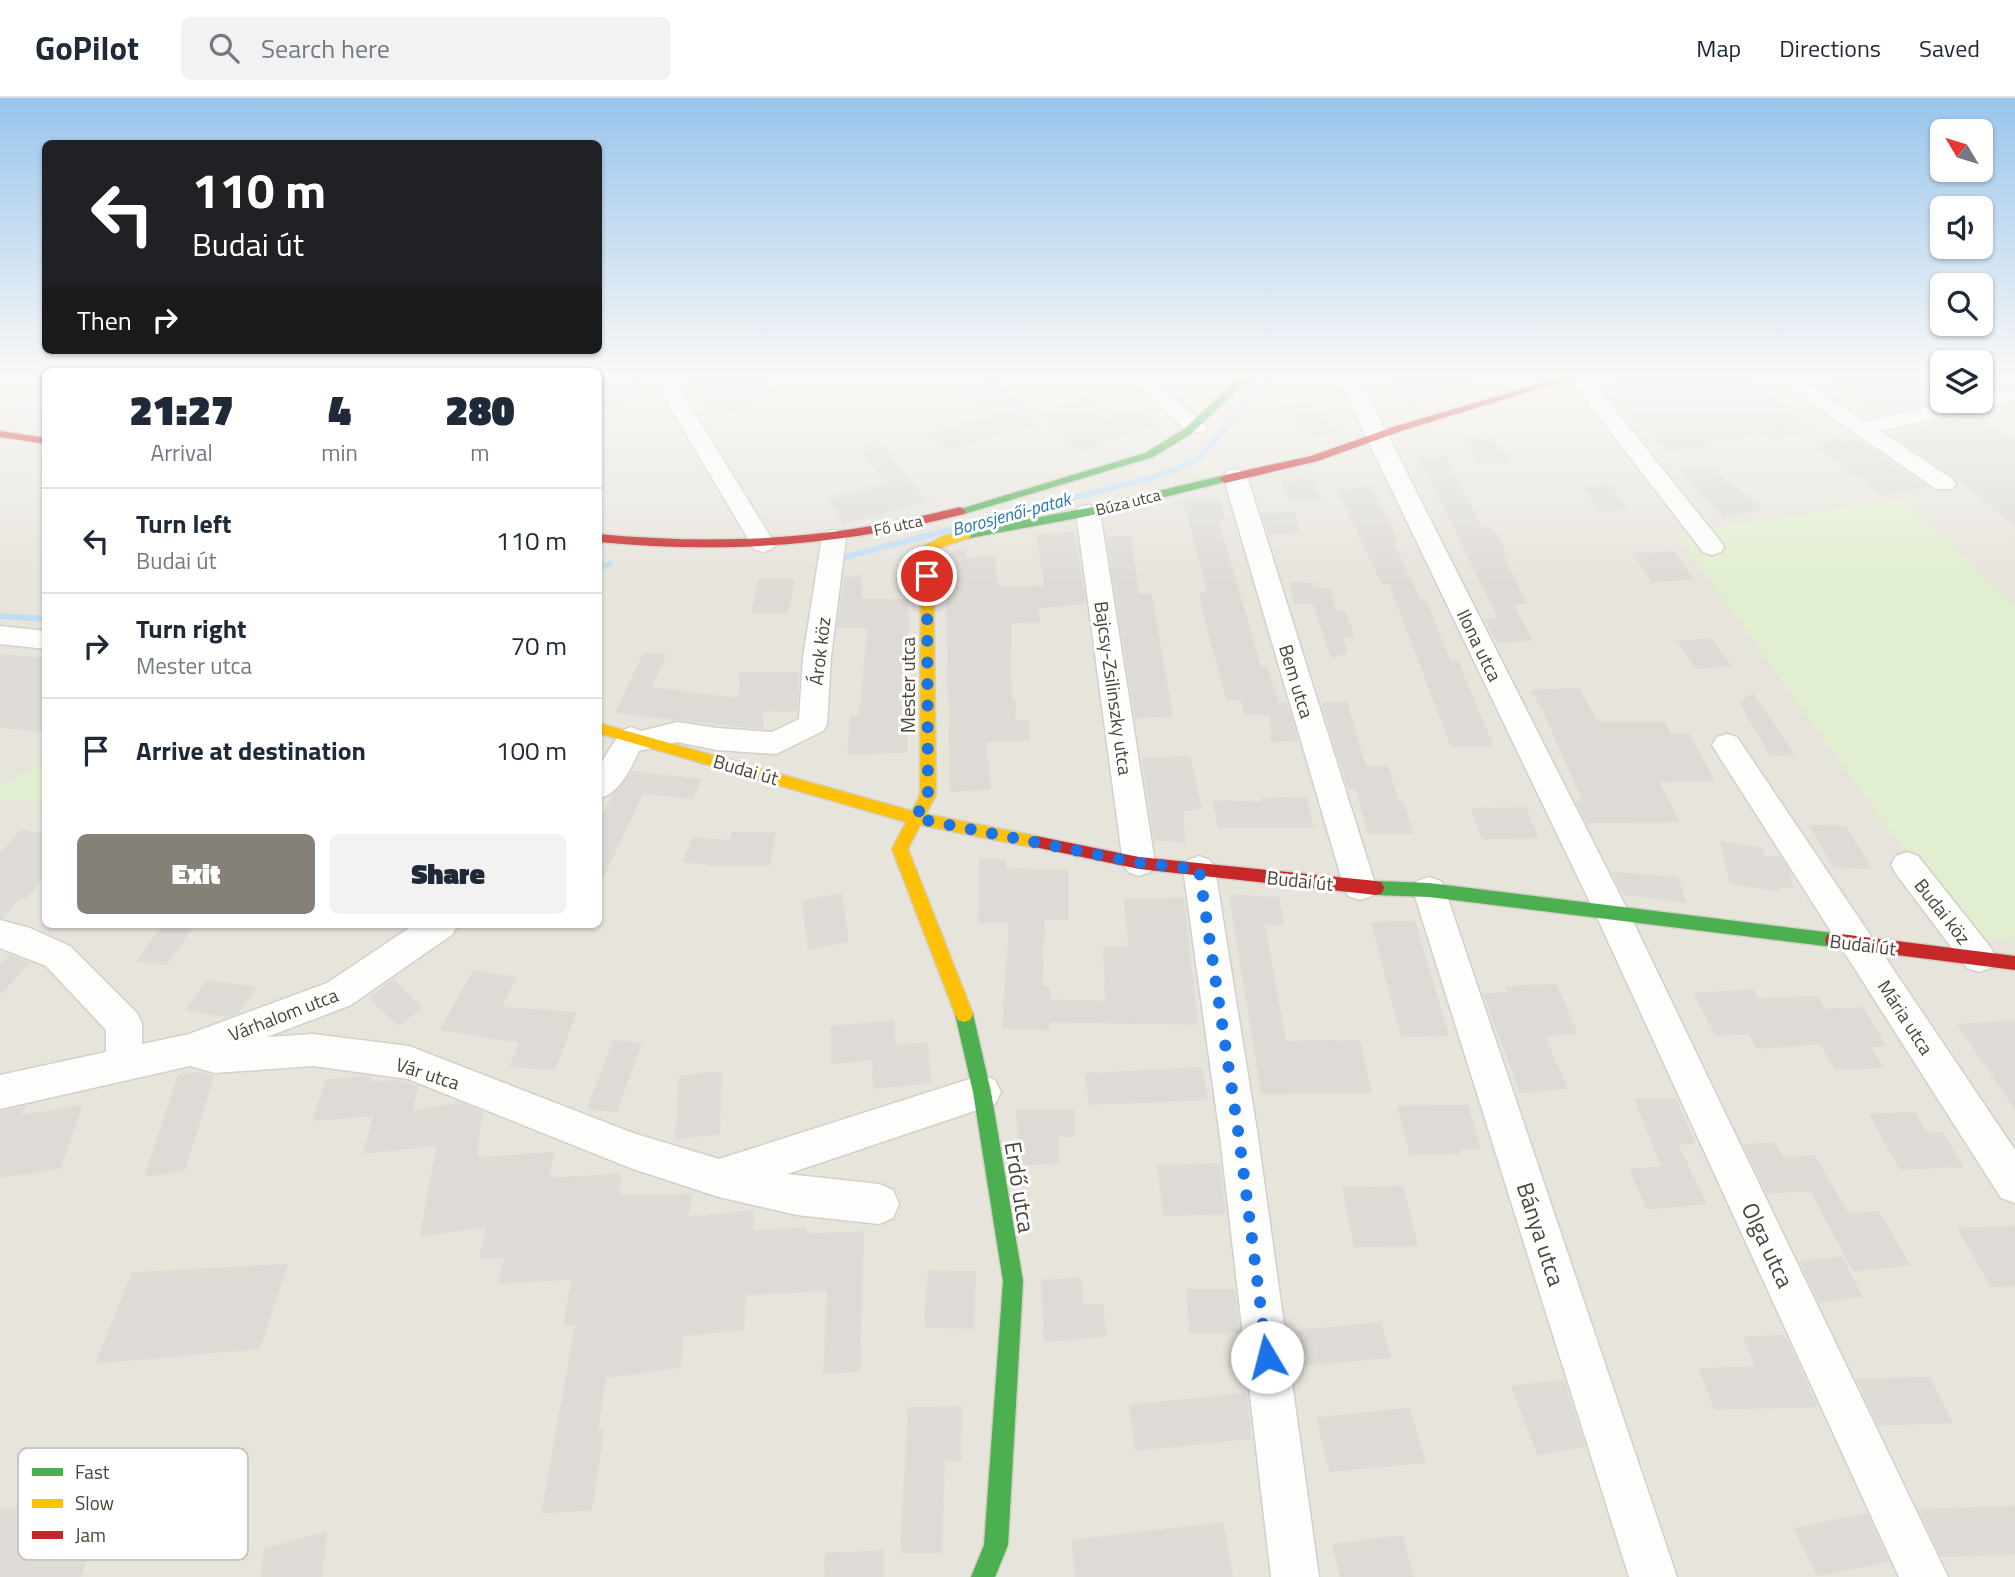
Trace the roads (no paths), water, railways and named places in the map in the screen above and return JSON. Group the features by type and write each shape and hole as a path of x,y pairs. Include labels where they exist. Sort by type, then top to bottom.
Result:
{"street":[{"path":"705,447 763,544"},
{"name":"Fő utca","path":"602,538 683,547 763,544 834,537 911,524 1124,465 1163,447"},
{"name":"Búza utca","path":"927,548 947,540 1088,512 1235,476 1314,460 1351,447"},
{"name":"Ilona utca","path":"1381,447 1612,913"},
{"path":"1633,447 1712,547"},
{"path":"1891,447 1944,484"},
{"name":"Bem utca","path":"1235,476 1360,887"},
{"name":"Bajcsy-Zsilinszky utca","path":"1088,512 1139,863"},
{"name":"Árok köz","path":"637,740 677,732 717,739 776,743 813,724 817,657 834,537"},
{"name":"Mester utca","path":"915,818 928,796 927,548"},
{"path":"0,635 42,640"},
{"name":"Budai út","path":"602,729 915,818 1139,863 1360,887 1430,890 2015,962"},
{"path":"602,783 637,740"},
{"name":"Mária utca","path":"1727,745 2015,1184"},
{"name":"Erdő utca","path":"915,818 900,849 962,1004 982,1092 1013,1281 996,1545 983,1577"},
{"name":"Budai köz","path":"1907,864 1979,958"},
{"path":"1199,869 1239,1137 1295,1577"},
{"name":"Bánya utca","path":"1430,890 1653,1577"},
{"name":"Olga utca","path":"1612,913 1924,1577"},
{"name":"Várhalom utca","path":"190,1050 339,994 435,928"},
{"path":"0,934 18,938 58,956 124,1024 124,1062"},
{"name":"Vár utca","path":"0,1092 124,1062 190,1050 215,1057 313,1050 409,1063 633,1151 719,1178 797,1196 879,1204"},
{"path":"719,1178 982,1092"}],"waterway":[{"name":"Borosjenői-patak","path":"841,558 1165,474 1199,458 1208,447"},
{"name":"Borosjenői-patak","path":"602,566 610,564"},
{"name":"Borosjenői-patak","path":"0,616 42,619"}]}
